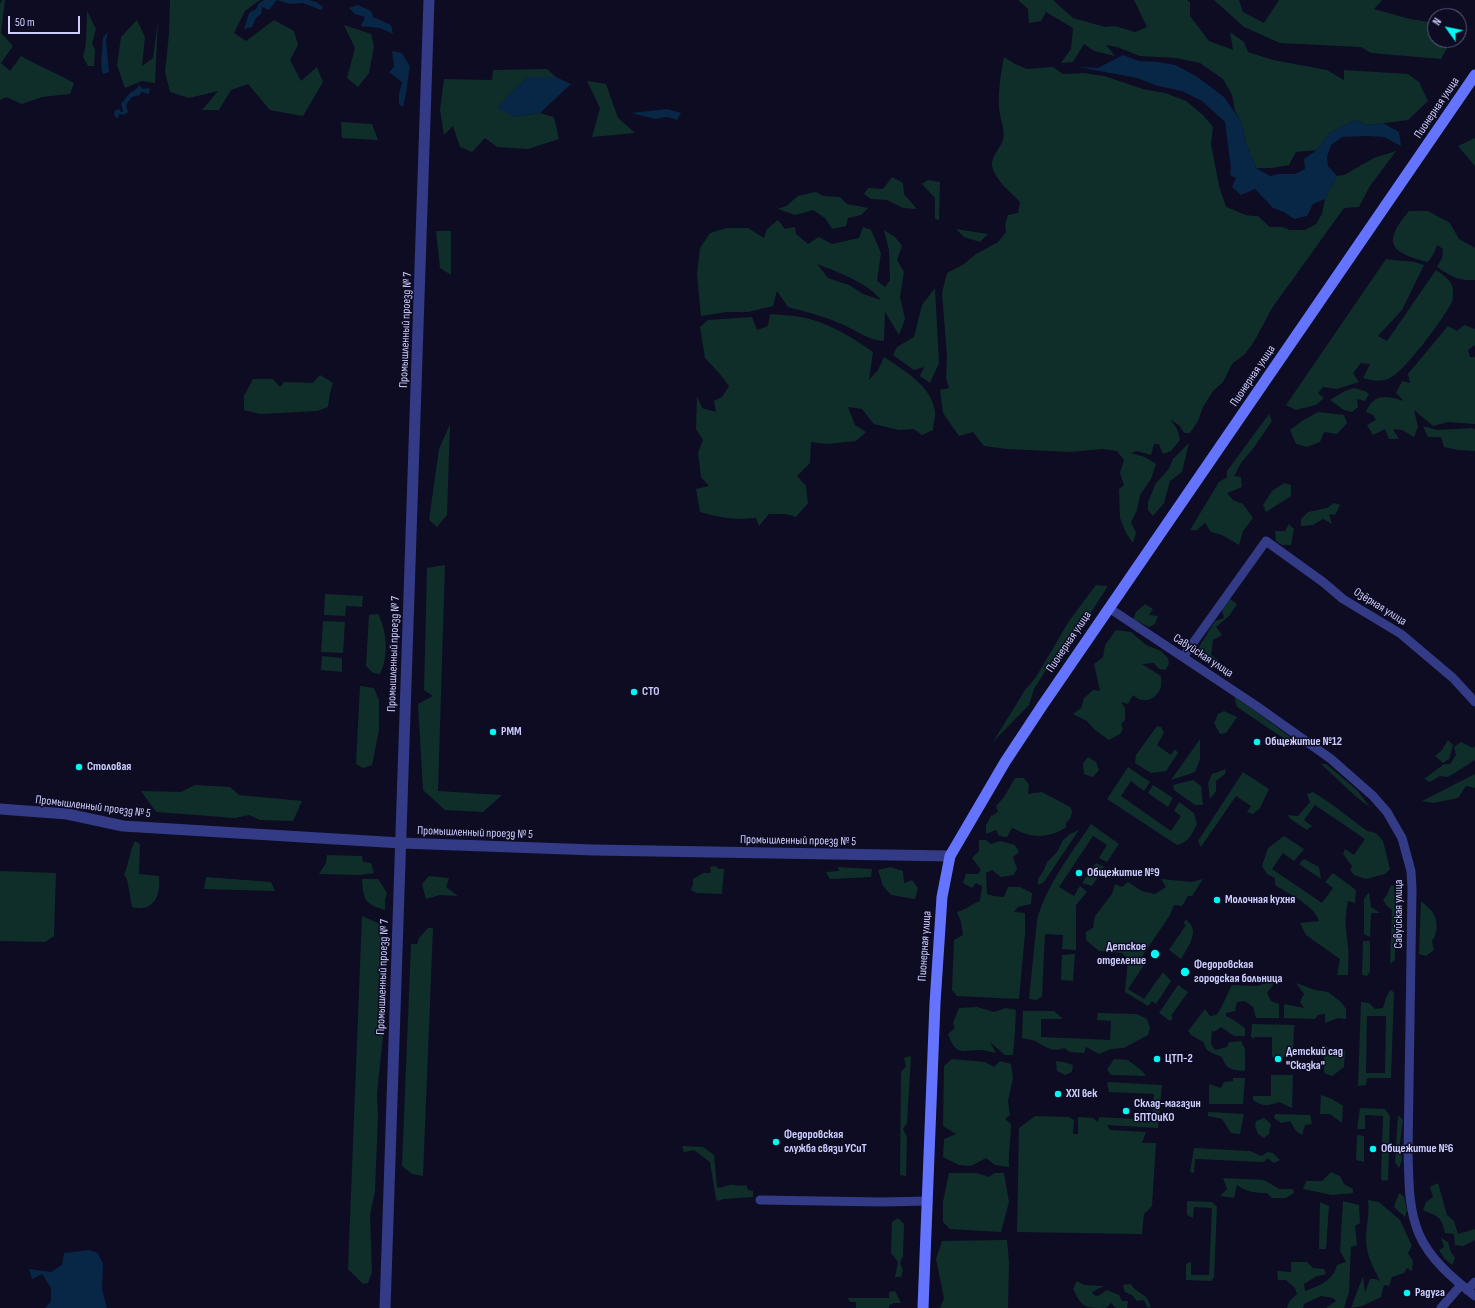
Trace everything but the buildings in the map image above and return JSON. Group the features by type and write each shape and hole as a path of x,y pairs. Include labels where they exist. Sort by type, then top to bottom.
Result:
{"main road":[{"name":"Пионерная улица","path":"923,1308 934,1010 942,896 950,856 1005,762 1475,75"}],"street":[{"name":"Промышленный проезд № 7","path":"385,1308 429,0"},
{"name":"Озёрная улица","path":"1183,657 1266,541 1323,582 1343,599 1401,634 1453,678 1475,702"},
{"name":"Савуйская улица","path":"1109,608 1231,687 1331,759 1373,796 1387,812 1402,838 1410,871 1412,889 1408,1152 1409,1186 1412,1211 1420,1235 1429,1251 1464,1288 1475,1296"},
{"name":"Промышленный проезд № 5","path":"0,809 67,814 123,826 401,843 594,850 950,856"},
{"path":"760,1200 882,1202 928,1201"},
{"path":"1440,1308 1464,1288 1475,1282"}],"green space":[{"path":"2,0 5,0 1,33 13,46 1,63 10,71 21,56 74,83 70,94 42,97 22,104 6,97 0,100 0,4"},
{"path":"170,0 260,0 245,11 234,33 246,41 274,20 294,31 298,45 290,60 301,81 317,67 323,82 303,116 270,110 248,84 231,90 219,110 202,110 218,91 189,98 170,92 165,72 169,34"},
{"path":"1018,0 1053,0 1073,18 1105,27 1115,26 1135,32 1147,27 1134,0 1187,0 1190,2 1190,16 1209,41 1233,50 1230,32 1244,42 1248,52 1273,60 1327,70 1344,80 1344,70 1408,74 1419,82 1428,101 1408,120 1368,125 1355,120 1329,133 1317,150 1296,152 1289,165 1272,168 1256,168 1246,143 1241,121 1235,111 1232,95 1223,79 1200,63 1176,58 1140,56 1117,47 1106,45 1115,56 1094,51 1084,44 1073,62 1061,63 1071,49 1073,28 1046,12 1041,21 1029,23 1028,9"},
{"path":"1214,0 1239,0 1243,12 1264,23 1279,0 1382,0 1374,9 1410,19 1427,22 1427,48 1447,48 1441,59 1371,53 1361,47 1280,43 1244,27"},
{"path":"87,11 96,29 92,44 95,50 94,66 88,66 83,57 86,43"},
{"path":"137,20 145,37 142,66 153,58 158,20 155,83 142,81 125,88 117,65 121,37"},
{"path":"344,25 371,34 374,46 369,73 358,87 347,78 355,48"},
{"path":"1004,57 1027,69 1053,67 1063,74 1083,73 1104,76 1143,89 1165,93 1186,101 1203,115 1213,127 1211,144 1219,186 1226,207 1245,215 1258,216 1270,227 1282,227 1290,230 1305,230 1316,224 1322,214 1325,199 1337,176 1344,175 1374,158 1396,151 1370,186 1359,207 1344,208 1272,308 1255,340 1245,354 1232,364 1223,382 1213,391 1203,407 1198,421 1190,433 1184,433 1180,426 1170,419 1177,429 1180,440 1171,451 1163,454 1159,444 1154,444 1151,455 1137,451 1131,453 1145,457 1156,464 1151,479 1140,495 1137,510 1131,522 1136,533 1133,543 1126,533 1120,518 1119,489 1124,485 1120,473 1124,460 1117,451 1102,449 1070,452 1007,449 984,446 973,432 959,436 943,413 940,390 949,388 946,378 947,356 942,293 947,273 998,242 1006,232 1005,225 1008,215 1018,213 1020,202 1004,186 995,174 992,165 992,161 1002,143 1004,136 999,111 999,101"},
{"path":"547,69 556,77 528,77 498,108 515,117 540,113 554,117 559,139 528,149 497,147 485,138 472,152 460,147 453,126 444,135 440,110 444,79 492,80 493,70"},
{"path":"587,81 606,84 618,118 635,133 592,137 600,108"},
{"path":"341,122 372,124 378,140 342,138"},
{"path":"1475,138 1475,166 1458,146"},
{"path":"892,177 903,183 904,194 917,209 903,208 887,200 871,199 864,194 868,188 883,189"},
{"path":"928,180 940,182 939,220 935,219 935,198 922,184"},
{"path":"816,192 823,196 840,197 847,204 868,208 861,215 848,218 846,226 832,229 825,218 813,210 795,215 778,209 786,206 798,196"},
{"path":"1409,211 1428,211 1450,223 1459,239 1475,248 1475,280 1464,280 1455,277 1437,267 1442,258 1443,249 1437,245 1428,262 1402,253 1395,247 1393,236 1398,225"},
{"path":"778,220 785,229 795,227 796,234 808,244 819,237 832,244 859,238 863,227 871,230 881,253 877,281 885,287 890,280 889,250 884,230 895,237 902,246 897,260 904,272 900,297 905,319 899,335 885,312 884,341 879,341 869,338 844,325 788,307 777,291 773,306 748,312 726,312 701,316 697,274 700,248 710,233 727,228 748,228 764,238 767,229","holes":["817,264 861,283 881,300 863,294 849,285 828,278"]},
{"path":"956,229 988,234 980,242 964,237"},
{"path":"436,231 451,231 451,275 440,268"},
{"path":"1386,259 1414,262 1424,265 1402,310 1378,336 1387,341 1436,270 1451,283 1452,286 1453,298 1448,310 1414,355 1397,373 1390,378 1377,381 1363,378 1370,364 1361,363 1353,373 1359,382 1337,389 1323,387 1318,393 1324,398 1316,405 1296,410 1286,405"},
{"path":"935,288 939,363 930,383 920,376 924,367 914,370 893,355 897,347 914,337 922,305"},
{"path":"770,314 795,316 816,321 836,329 873,352 869,380 878,370 884,357 915,379 922,386 928,393 935,411 935,415 933,430 922,435 914,429 899,430 874,424 862,409 848,407 855,425 866,432 856,441 827,444 811,442 810,463 797,476 806,486 808,503 796,517 786,514 769,514 759,526 756,518 728,518 700,512 696,489 709,486 701,477 698,453 703,440 696,429 697,396 702,408 716,412 714,401 722,397 729,386 705,358 700,327 708,320 752,317 757,330 768,326"},
{"path":"1464,325 1475,329 1475,345 1468,350 1470,357 1475,357 1475,424 1448,422 1433,426 1414,410 1418,427 1414,437 1402,430 1393,429 1399,439 1389,439 1385,429 1373,435 1367,425 1376,420 1373,415 1366,412 1373,401 1377,398 1387,397 1404,401 1396,393 1402,381 1410,383 1408,374 1448,326 1457,331"},
{"path":"320,375 333,383 328,407 317,411 260,414 244,410 244,396 253,379 273,379 280,387 284,382 313,383"},
{"path":"1354,388 1365,391 1369,394 1365,401 1357,399 1358,407 1352,412 1344,410 1330,400 1345,391"},
{"path":"1318,412 1344,415 1347,423 1337,434 1324,432 1320,442 1307,447 1296,444 1290,430"},
{"path":"1269,414 1272,421 1241,463 1234,476 1241,477 1242,487 1227,493 1233,500 1243,504 1253,518 1243,531 1239,545 1222,535 1211,532 1205,523 1197,530 1190,530 1219,482 1227,477 1227,471"},
{"path":"450,424 447,515 437,527 429,520 439,449"},
{"path":"1423,426 1437,430 1473,428 1475,430 1475,451 1444,447 1441,437 1428,437"},
{"path":"1189,443 1182,472 1170,481 1164,503 1153,516 1148,510 1148,502 1156,483 1168,470 1173,459"},
{"path":"1284,483 1291,485 1291,496 1266,512 1263,505 1272,491"},
{"path":"1334,503 1340,505 1335,515 1329,514 1332,524 1323,519 1313,525 1301,526 1301,519 1308,512 1327,508"},
{"path":"1289,524 1294,529 1291,545 1282,545 1276,541 1275,531 1285,531"},
{"path":"445,565 438,791 502,795 483,812 445,810 423,790 418,704 433,696 424,690 427,568"},
{"path":"1096,585 1108,586 1079,631 1056,654 1034,689 1029,705 993,742 1025,690 1036,677 1069,621"},
{"path":"325,594 363,596 362,607 346,606 345,616 324,615"},
{"path":"1230,599 1237,604 1229,616 1216,627 1222,635 1213,640 1211,655 1225,667 1224,671 1203,657 1197,650 1215,621 1224,618 1222,610"},
{"path":"1145,604 1153,609 1149,615 1158,616 1155,624 1149,627 1133,619 1136,612"},
{"path":"378,614 383,628 386,644 385,659 380,674 373,673 366,666 369,615"},
{"path":"323,621 345,622 343,653 321,652"},
{"path":"1116,630 1131,632 1146,645 1161,651 1168,658 1169,664 1165,670 1159,669 1154,663 1142,664 1161,676 1161,688 1152,699 1140,700 1133,695 1128,704 1121,702 1125,708 1125,720 1121,724 1123,729 1120,734 1109,740 1095,730 1087,721 1073,714 1081,708 1084,698 1093,690 1100,691 1094,664 1103,657 1105,645"},
{"path":"322,656 342,658 342,672 321,670"},
{"path":"360,686 374,688 379,700 379,730 372,765 363,768 356,764"},
{"path":"1234,697 1301,745 1292,744 1237,707"},
{"path":"1224,711 1237,717 1226,733 1220,734 1214,723 1218,714"},
{"path":"1157,726 1161,727 1164,733 1157,745 1171,755 1175,749 1178,753 1166,771 1151,773 1135,763 1136,755"},
{"path":"1200,739 1200,759 1195,772 1171,780"},
{"path":"1448,740 1453,745 1449,759 1443,763 1435,756 1442,750"},
{"path":"1461,742 1473,748 1475,746 1475,760 1448,777 1440,776 1430,782 1424,779 1444,764 1450,764 1456,755 1454,747"},
{"path":"1088,757 1096,762 1099,770 1093,777 1084,774 1083,763"},
{"path":"1321,764 1326,764 1357,790 1370,807 1351,792"},
{"path":"1128,767 1150,782 1144,791 1131,781 1121,796 1171,831 1181,816 1174,811 1179,802 1194,813 1197,824 1187,840 1177,845 1107,799"},
{"path":"1226,769 1225,774 1216,781 1216,791 1210,799 1208,783 1212,774"},
{"path":"1243,772 1269,789 1260,808 1253,814 1247,812 1251,806 1236,796 1201,847 1198,841"},
{"path":"1475,774 1475,788 1466,786 1458,798 1433,803 1422,801"},
{"path":"1015,778 1024,778 1029,785 1028,794 1042,792 1070,807 1072,811 1071,817 1066,823 1066,827 1044,836 1035,836 1023,833 1012,828 1007,837 999,836 996,830 986,834 986,825 991,816 998,812 996,806 1004,797"},
{"path":"1193,780 1201,786 1203,805 1195,805 1174,790 1173,785"},
{"path":"195,785 230,787 239,795 302,801 293,821 260,820 249,815 235,818 156,812 141,791 181,792"},
{"path":"1153,785 1173,798 1168,807 1148,793"},
{"path":"1313,792 1367,831 1376,833 1383,841 1390,869 1385,874 1366,879 1354,875 1350,870 1352,866 1343,854 1345,849 1354,855 1365,839 1315,805 1304,820 1312,826 1307,830 1287,815 1298,816 1310,802 1307,794"},
{"path":"1091,824 1119,844 1107,862 1099,858 1107,845 1093,836 1059,887 1074,896 1080,886 1087,892 1076,905 1076,950 1062,949 1063,935 1045,934 1042,996 1037,1000 1029,999 1037,920 1041,907 1060,870"},
{"path":"1079,830 1044,882 1038,885 1038,879 1047,862 1057,852 1063,840 1070,834"},
{"path":"1284,836 1304,849 1294,861 1283,853 1272,869 1322,903 1333,888 1325,882 1333,873 1356,890 1355,903 1348,901 1346,914 1348,975 1337,975 1340,959 1306,935 1300,923 1319,921 1317,916 1307,905 1275,885 1275,878 1267,874 1262,866 1268,848"},
{"path":"979,840 986,840 991,844 1000,841 1015,845 1019,852 1013,857 1017,869 1014,875 1001,877 992,870 986,873 987,894 1004,897 1008,887 1020,887 1032,893 1031,904 1018,907 1014,912 1025,913 1025,934 1019,999 957,996 952,990 954,940 963,935 961,922 957,912 980,901 982,886 976,883 972,888 963,883 966,874 978,874 981,870 972,858 979,851"},
{"path":"135,841 140,844 139,874 159,876 159,890 157,896 151,905 140,908 132,907 127,879 124,875 131,849"},
{"path":"327,855 362,856 363,862 371,863 374,873 360,875 319,874 326,863"},
{"path":"1304,859 1319,867 1321,879 1299,864"},
{"path":"1096,863 1104,867 1092,886 1082,883"},
{"path":"716,866 719,869 724,869 722,894 697,893 691,890 693,879 703,873 711,873 710,867"},
{"path":"838,867 872,869 871,877 830,879 826,872 839,871"},
{"path":"890,867 903,871 904,883 912,880 918,888 915,899 891,895 883,886 878,870"},
{"path":"0,871 56,873 54,936 45,942 0,941"},
{"path":"429,876 449,878 446,887 458,896 440,895 426,899 422,884"},
{"path":"206,877 271,882 275,891 204,889"},
{"path":"362,879 378,879 387,893 385,910 373,906 366,900 363,892"},
{"path":"1161,879 1192,882 1203,879 1192,896 1188,896 1182,906 1174,905 1170,915 1141,958 1146,962 1128,989 1144,999 1163,972 1171,981 1156,1004 1152,1001 1148,1006 1125,992 1128,960 1122,953 1099,951 1086,940 1086,932 1093,928 1095,916 1112,894 1115,884 1122,887 1128,882 1142,891 1155,894 1166,887"},
{"path":"1391,885 1394,886 1395,895 1395,960 1390,964 1392,910 1383,900"},
{"path":"1369,892 1371,907 1380,913 1371,913 1370,937 1364,934 1364,899"},
{"path":"1421,901 1435,916 1436,923 1436,931 1432,941 1434,950 1426,956 1419,954"},
{"path":"362,916 382,925 385,950 381,957 384,982 381,1018 383,1035 377,1094 378,1116 375,1191 370,1215 372,1272 368,1283 363,1284 348,1269"},
{"path":"1186,920 1193,929 1193,934 1190,944 1181,959 1169,950 1186,925 1183,923"},
{"path":"428,928 433,928 423,1176 412,1174 402,1166 411,944 417,944 419,938"},
{"path":"1363,941 1370,941 1370,972 1367,976 1362,975"},
{"path":"1075,954 1073,981 1061,980 1062,955"},
{"path":"1273,980 1273,985 1267,993 1271,1001 1279,1004 1279,1018 1256,1018 1253,1007 1245,1001 1237,1002 1235,1011 1226,1013 1226,1016 1245,1028 1245,1036 1234,1036 1221,1027 1214,1032 1212,1030 1211,1044 1215,1050 1227,1047 1229,1042 1241,1041 1245,1049 1245,1071 1234,1070 1228,1067 1222,1057 1207,1050 1203,1042 1191,1035 1188,1031 1205,1009 1210,1016 1217,1014 1232,985 1258,986"},
{"path":"1296,983 1315,990 1328,992 1341,1002 1346,1009 1346,1019 1338,1018 1325,1023 1325,1014 1318,1015 1315,1019 1284,1018 1284,1004 1304,1008 1300,1002 1304,994"},
{"path":"1178,985 1188,992 1171,1016 1173,1018 1170,1021 1159,1013"},
{"path":"1390,990 1394,992 1391,1078 1367,1078 1366,1085 1358,1086 1361,1002 1369,1003 1375,1009 1383,1008","holes":["1367,1016 1386,1016 1385,1073 1366,1073"]},
{"path":"977,1007 994,1012 1006,1008 1016,1010 1013,1055 1005,1055 990,1042 996,1053 982,1050 960,1051 954,1046 948,1034 955,1028 953,1023 959,1008"},
{"path":"1023,1011 1054,1011 1063,1019 1041,1019 1041,1037 1110,1040 1111,1021 1097,1020 1098,1013 1137,1014 1147,1019 1150,1028 1148,1035 1124,1048 1111,1049 1099,1054 1086,1047 1084,1053 1070,1052 1064,1048 1054,1050 1036,1041 1022,1038"},
{"path":"1252,1024 1295,1025 1293,1057 1272,1057 1272,1037 1254,1037 1254,1040 1251,1036"},
{"path":"1324,1047 1345,1051 1344,1067 1332,1076 1324,1073"},
{"path":"911,1056 907,1123 903,1129 907,1137 906,1176 900,1175 901,1072 906,1066 904,1058"},
{"path":"952,1059 985,1062 994,1067 1000,1061 1011,1064 1013,1078 1008,1101 1010,1115 1005,1119 1011,1124 1009,1167 995,1165 986,1158 971,1166 959,1165 943,1157 944,1139 956,1134 943,1126 944,1066"},
{"path":"1114,1059 1128,1060 1146,1076 1111,1075 1107,1070"},
{"path":"1056,1061 1073,1065 1072,1072 1065,1075 1057,1071"},
{"path":"1271,1075 1293,1075 1292,1108 1279,1102 1266,1105 1260,1104 1253,1100 1253,1096 1271,1096"},
{"path":"1233,1078 1245,1078 1243,1104 1209,1104 1209,1084 1221,1088 1224,1082 1233,1081"},
{"path":"1107,1082 1162,1085 1158,1128 1107,1125 1110,1130 1146,1132 1142,1143 1156,1143 1152,1206 1144,1214 1142,1234 1017,1232 1019,1128 1035,1116 1069,1117 1074,1120 1073,1134 1078,1134 1078,1117 1093,1118 1098,1122 1099,1117 1152,1120 1154,1094 1109,1092"},
{"path":"1321,1095 1332,1099 1343,1106 1342,1123 1330,1114 1320,1114"},
{"path":"1360,1108 1385,1109 1390,1116 1388,1180 1382,1181 1381,1177 1383,1116 1365,1115 1365,1129 1357,1129"},
{"path":"1208,1112 1244,1114 1240,1134 1231,1133 1222,1119 1208,1116"},
{"path":"1275,1114 1310,1115 1312,1124 1305,1125 1302,1135 1296,1131 1290,1121 1281,1123 1274,1118"},
{"path":"1398,1115 1403,1120 1400,1143 1402,1160 1399,1168 1395,1162"},
{"path":"1264,1118 1271,1124 1269,1134 1264,1138 1258,1134 1255,1126 1256,1121"},
{"path":"1357,1135 1364,1136 1364,1162 1356,1160"},
{"path":"682,1146 703,1147 714,1155 717,1187 722,1188 727,1185 746,1185 748,1190 753,1191 753,1197 723,1199 718,1201 716,1199 710,1162 694,1150 684,1152"},
{"path":"1194,1148 1250,1151 1262,1156 1267,1152 1273,1153 1280,1160 1274,1163 1267,1158 1264,1162 1195,1159 1194,1173 1190,1172"},
{"path":"1331,1172 1340,1176 1344,1184 1353,1189 1353,1193 1332,1195 1303,1189 1306,1181 1322,1181"},
{"path":"949,1173 977,1173 989,1177 994,1173 1004,1173 1009,1202 1001,1232 950,1229 943,1222 943,1202"},
{"path":"1223,1178 1264,1180 1279,1189 1293,1189 1294,1193 1286,1198 1272,1198 1267,1193 1251,1192 1237,1185 1234,1198 1220,1196 1227,1189"},
{"path":"1438,1183 1447,1215 1454,1221 1458,1234 1475,1229 1475,1240 1463,1246 1455,1245 1454,1234 1445,1233 1442,1223 1438,1217 1423,1210 1426,1202 1433,1197 1430,1187"},
{"path":"1399,1193 1404,1197 1407,1210 1405,1217 1394,1207"},
{"path":"1368,1200 1379,1202 1400,1220 1412,1246 1408,1253 1413,1261 1412,1271 1407,1268 1404,1273 1392,1277 1389,1286 1384,1285 1381,1297 1362,1306 1351,1308 1363,1276 1365,1293 1370,1279 1380,1281 1366,1246 1369,1210"},
{"path":"1187,1201 1212,1202 1217,1207 1214,1277 1211,1281 1186,1280 1186,1264 1191,1262 1191,1275 1209,1275 1212,1208 1194,1207 1193,1218 1187,1215"},
{"path":"1343,1201 1359,1205 1360,1223 1355,1226 1357,1245 1351,1247 1349,1292 1344,1308 1326,1308 1336,1301 1333,1298 1321,1296 1304,1304 1303,1308 1287,1308 1289,1302 1297,1294 1295,1288 1286,1280 1278,1280 1277,1271 1291,1272 1291,1262 1307,1262 1313,1268 1324,1269 1326,1274 1315,1277 1304,1284 1305,1291 1325,1282 1335,1271 1337,1265 1346,1262 1340,1251"},
{"path":"1320,1202 1329,1206 1326,1249 1319,1249"},
{"path":"898,1218 904,1224 903,1256 900,1263 903,1270 901,1277 895,1277 898,1262 891,1253 892,1222"},
{"path":"1441,1238 1448,1242 1451,1252 1455,1258 1452,1265 1444,1258 1439,1250 1444,1247"},
{"path":"1007,1240 1009,1262 1008,1308 940,1308 944,1298 936,1259 942,1241"},
{"path":"1077,1281 1084,1285 1104,1286 1092,1292 1094,1295 1098,1296 1107,1290 1119,1295 1122,1301 1128,1301 1127,1308 1116,1308 1111,1303 1106,1308 1093,1308 1085,1306 1079,1300 1073,1289"},
{"path":"1131,1284 1133,1288 1145,1296 1150,1303 1151,1308 1147,1307 1144,1300 1137,1301 1132,1295 1125,1292 1123,1285"},
{"path":"895,1291 901,1303 889,1305 889,1308 856,1308 856,1302 850,1302 848,1298 889,1298 889,1292"}],"water":[{"path":"264,0 277,0 269,10 262,7 261,14 256,18 252,27 244,29 249,13 256,9 259,3"},
{"path":"277,0 309,0 317,2 323,7 321,10 303,3 290,4"},
{"path":"358,5 371,11 373,17 391,25 393,34 380,28 361,26 365,17 355,14 349,8"},
{"path":"108,32 106,40 109,72 103,74 101,66 103,37"},
{"path":"392,51 402,53 410,67 403,107 399,104 399,94 402,82 389,72 394,67"},
{"path":"1123,55 1139,61 1175,65 1196,76 1224,97 1241,121 1246,143 1256,168 1270,176 1279,174 1295,174 1305,169 1304,159 1317,150 1329,133 1355,120 1368,125 1383,123 1399,132 1401,146 1384,137 1342,137 1331,145 1327,157 1328,166 1337,176 1325,199 1313,204 1307,216 1294,219 1284,212 1273,208 1255,189 1241,195 1232,187 1236,178 1230,175 1231,168 1225,122 1202,101 1182,91 1158,86 1137,78 1078,67 1098,68"},
{"path":"528,77 556,77 571,84 540,113 515,117 497,108 510,94"},
{"path":"139,85 143,89 150,88 149,94 141,92 140,95 132,97 126,105 128,112 124,115 119,114 118,119 114,115 115,110 119,109 123,112 121,103"},
{"path":"667,109 681,113 677,120 667,117 655,119 631,113"},
{"path":"89,1250 98,1253 103,1264 102,1289 107,1308 45,1308 51,1302 51,1288 42,1274 32,1279 29,1269 51,1272 62,1265 64,1253"}],"place":[{"name":"СТО","path":"634,692"},
{"name":"РММ","path":"493,732"},
{"name":"Общежитие №12","path":"1257,742"},
{"name":"Столовая","path":"79,767"},
{"name":"Общежитие №9","path":"1079,873"},
{"name":"Молочная кухня","path":"1217,900"},
{"name":"Детское отделение","path":"1155,954"},
{"name":"Федоровская городская больница","path":"1185,972"},
{"name":"ЦТП-2","path":"1157,1059"},
{"name":"Детский сад \"Сказка\"","path":"1278,1059"},
{"name":"XXI век","path":"1058,1094"},
{"name":"Склад-магазин БПТОиКО","path":"1126,1111"},
{"name":"Федоровская служба связи УСиТ","path":"776,1142"},
{"name":"Общежитие №6","path":"1373,1149"},
{"name":"Радуга","path":"1407,1293"}]}
